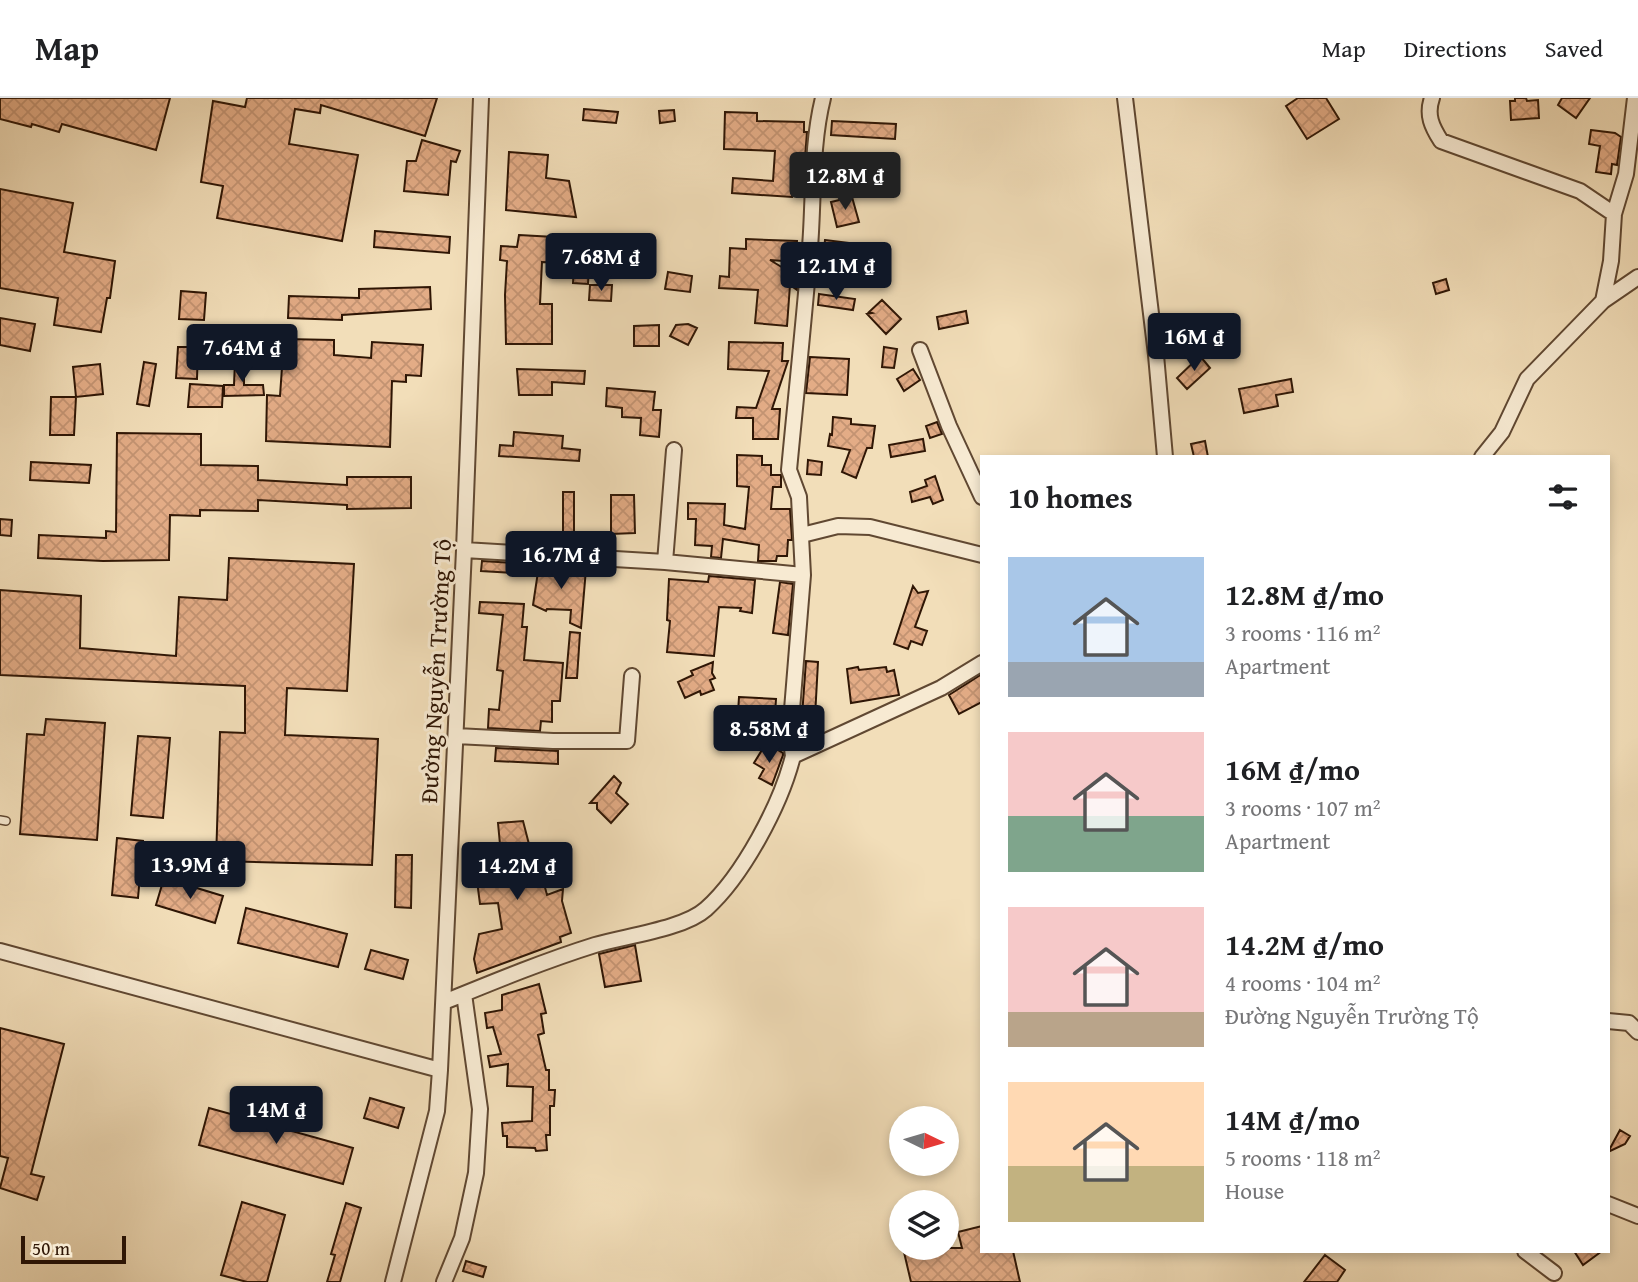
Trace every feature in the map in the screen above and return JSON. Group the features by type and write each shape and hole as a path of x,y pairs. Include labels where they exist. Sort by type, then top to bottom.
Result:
{"street":[{"name":"Đường Nguyễn Trường Tộ","path":"393,1282 437,1111 456,736 481,98"},
{"path":"444,1002 593,946 683,922 705,910 736,875 762,832 790,768 793,756 790,734 803,575 799,497 789,470 819,114 823,98"},
{"path":"1125,98 1156,355 1165,455"},
{"path":"1432,98 1428,108 1432,128 1441,141 1580,191 1614,214"},
{"path":"1603,301 1611,261 1614,214 1626,174 1635,98"},
{"path":"1484,455 1502,432 1527,379 1603,301 1638,277"},
{"path":"920,350 949,426 980,493"},
{"path":"665,562 674,450"},
{"path":"802,534 838,526 870,527 980,554"},
{"path":"464,550 665,562 803,575"},
{"path":"793,756 941,688 980,664"},
{"path":"456,736 553,741 627,741 632,676"},
{"path":"0,951 440,1070"},
{"path":"444,1282 462,1238 477,1160 480,1109 464,994"},
{"path":"1610,1021 1629,1023 1638,1032"},
{"path":"1610,1205 1638,1216"},
{"path":"1528,1253 1554,1273"}],"building":[{"path":"0,98 170,98 156,150 62,124 59,132 0,119"},
{"path":"247,98 437,98 425,136 321,105 320,113 295,109 289,144 358,155 342,241 217,218 223,186 201,182 213,101 245,107"},
{"path":"1298,98 1326,98 1339,119 1307,139 1286,106"},
{"path":"1515,98 1538,100 1539,118 1511,120 1510,101 1515,101"},
{"path":"1562,98 1590,98 1576,118 1558,105"},
{"path":"584,109 618,112 616,123 583,120"},
{"path":"674,110 675,121 660,123 659,111"},
{"path":"725,112 757,113 757,121 804,122 804,132 807,132 804,171 793,171 792,197 732,193 733,178 773,181 775,151 724,149"},
{"path":"832,121 896,124 895,139 831,135"},
{"path":"1591,130 1615,133 1621,137 1617,165 1612,164 1611,174 1596,172 1600,146 1589,144"},
{"path":"422,140 460,151 456,162 451,161 448,195 404,191 407,161 416,161"},
{"path":"509,152 548,155 546,178 569,181 576,217 506,210"},
{"path":"0,189 73,203 64,252 115,261 110,298 107,298 101,332 54,325 58,298 0,288"},
{"path":"852,197 859,222 837,227 831,202"},
{"path":"375,231 450,237 449,253 374,247"},
{"path":"519,235 572,238 571,263 542,262 540,304 552,304 552,344 506,344 507,261 500,260 501,246 517,247"},
{"path":"746,239 797,241 796,262 770,260 798,277 797,290 790,285 787,326 755,323 758,290 719,288 720,276 729,277 730,248 746,249"},
{"path":"825,240 866,245 862,277 822,272"},
{"path":"574,265 589,265 588,284 573,283"},
{"path":"668,272 692,276 690,292 665,289"},
{"path":"1446,279 1449,290 1436,294 1433,283"},
{"path":"590,285 612,285 611,301 589,300"},
{"path":"430,287 431,309 342,315 342,320 288,318 289,296 359,298 359,289"},
{"path":"181,291 206,293 204,320 179,319"},
{"path":"819,294 855,299 853,310 818,305"},
{"path":"882,300 901,319 886,334 867,314 872,313 869,312"},
{"path":"966,311 968,323 939,329 937,317"},
{"path":"0,318 35,324 30,351 0,345"},
{"path":"688,324 697,328 688,345 670,336 676,325"},
{"path":"659,325 659,346 634,346 634,326"},
{"path":"284,339 334,340 334,355 371,358 372,342 423,345 421,376 406,375 406,382 392,381 390,447 266,441 267,395 280,396"},
{"path":"729,342 783,343 782,361 788,361 772,409 780,409 778,439 753,439 753,418 736,418 737,407 756,408 769,371 728,369"},
{"path":"178,347 198,347 197,379 176,378"},
{"path":"884,347 897,349 894,368 882,367"},
{"path":"1200,356 1210,368 1187,389 1177,378"},
{"path":"810,357 849,359 847,395 806,393"},
{"path":"235,361 244,362 244,385 263,385 264,395 224,396 224,385 234,385"},
{"path":"144,362 156,364 149,406 137,404"},
{"path":"100,364 103,394 76,397 73,367"},
{"path":"517,369 585,371 584,384 552,382 552,395 519,395"},
{"path":"913,369 920,380 904,391 897,379"},
{"path":"1291,379 1293,392 1276,395 1278,406 1244,413 1239,389"},
{"path":"190,384 223,386 222,407 188,407"},
{"path":"607,388 655,392 653,410 661,410 659,437 640,435 641,418 622,417 622,408 606,406"},
{"path":"51,397 76,397 74,435 50,435"},
{"path":"833,417 851,419 851,424 875,426 872,448 867,448 856,478 842,472 850,450 828,446"},
{"path":"937,422 942,434 930,438 926,426"},
{"path":"514,432 563,436 562,448 580,450 579,461 499,456 500,445 513,446"},
{"path":"117,433 201,434 201,465 258,466 258,480 347,485 347,477 411,477 411,508 347,509 347,505 258,500 258,511 200,510 200,516 170,515 169,560 38,558 39,535 106,538 106,531 116,532"},
{"path":"923,439 925,451 891,457 889,445"},
{"path":"1205,441 1208,455 1194,455 1191,444"},
{"path":"737,455 762,456 762,465 771,465 771,475 781,475 781,487 773,487 771,509 790,509 792,540 788,540 787,556 777,556 776,561 758,561 759,545 723,539 721,558 711,557 712,546 695,545 696,519 688,519 688,503 725,504 724,525 745,529 749,487 737,486"},
{"path":"808,460 822,462 821,475 807,474"},
{"path":"31,462 91,465 89,483 30,480"},
{"path":"935,476 943,500 933,504 930,497 912,502 910,492 927,486 925,480"},
{"path":"563,492 574,492 574,539 563,538"},
{"path":"611,495 634,495 635,533 611,534"},
{"path":"0,519 12,520 11,536 0,535"},
{"path":"229,558 354,564 347,691 287,688 285,735 378,739 372,865 216,861 220,732 245,733 245,686 0,675 0,590 81,596 80,648 176,656 179,597 227,600"},
{"path":"482,561 530,564 528,574 481,571"},
{"path":"539,565 586,569 581,628 570,623 571,610 546,611 533,605"},
{"path":"709,576 755,580 752,613 740,611 741,608 719,607 714,656 667,652 670,621 667,620 669,579 708,582"},
{"path":"780,582 793,584 788,635 773,633"},
{"path":"913,586 918,593 928,591 915,627 927,631 922,645 911,641 908,649 894,644"},
{"path":"480,602 524,604 522,627 527,627 524,660 563,663 560,701 552,701 552,722 541,721 540,731 488,728 489,709 499,710 503,671 497,670 503,615 479,613"},
{"path":"570,632 580,633 577,678 566,678"},
{"path":"806,661 818,662 815,717 802,716"},
{"path":"713,662 712,673 715,678 710,680 714,690 701,695 700,691 685,698 678,682 693,675 691,671"},
{"path":"858,667 859,670 886,667 887,672 894,670 899,695 851,703 847,669"},
{"path":"980,675 980,703 959,714 949,695"},
{"path":"739,697 776,699 775,714 738,713"},
{"path":"46,719 105,723 97,840 20,834 27,734 44,735"},
{"path":"138,736 170,738 163,818 131,815"},
{"path":"773,747 783,755 772,785 759,778 764,769 754,763 762,750 770,755"},
{"path":"496,748 558,751 558,764 495,761"},
{"path":"614,776 621,783 616,793 628,804 611,823 597,809 597,803 590,803"},
{"path":"523,821 531,852 536,851 539,876 542,876 547,895 563,889 562,901 571,933 560,937 561,942 477,973 474,959 479,934 502,929 498,903 480,904 474,858 501,855 498,823"},
{"path":"117,838 143,841 138,898 112,895"},
{"path":"396,855 412,855 411,908 395,907"},
{"path":"164,878 223,896 215,923 156,905"},
{"path":"246,908 347,934 338,967 238,943"},
{"path":"635,945 641,981 605,987 599,954"},
{"path":"371,950 408,960 403,979 365,969"},
{"path":"539,984 546,1013 541,1014 544,1033 538,1035 546,1070 549,1070 549,1090 555,1090 554,1106 550,1106 550,1135 546,1135 547,1150 536,1151 535,1148 507,1147 507,1136 503,1136 502,1123 532,1121 533,1087 507,1086 508,1064 490,1067 488,1056 501,1054 493,1027 487,1028 485,1013 502,1010 502,995"},
{"path":"0,1028 64,1044 31,1174 44,1177 37,1200 0,1188 8,1158 0,1156"},
{"path":"370,1098 404,1108 398,1128 364,1118"},
{"path":"209,1108 353,1148 343,1184 199,1145"},
{"path":"1620,1130 1630,1136 1625,1144 1610,1151"},
{"path":"242,1202 285,1215 267,1282 247,1282 221,1275"},
{"path":"346,1203 361,1208 340,1282 327,1282 335,1255 331,1254"},
{"path":"980,1226 980,1253 1013,1253 1020,1282 911,1282 906,1260 959,1260 959,1248 962,1248 959,1232"},
{"path":"1575,1253 1599,1253 1583,1265"},
{"path":"1325,1255 1345,1270 1337,1282 1304,1282"},
{"path":"466,1261 486,1267 483,1277 463,1271"}]}
